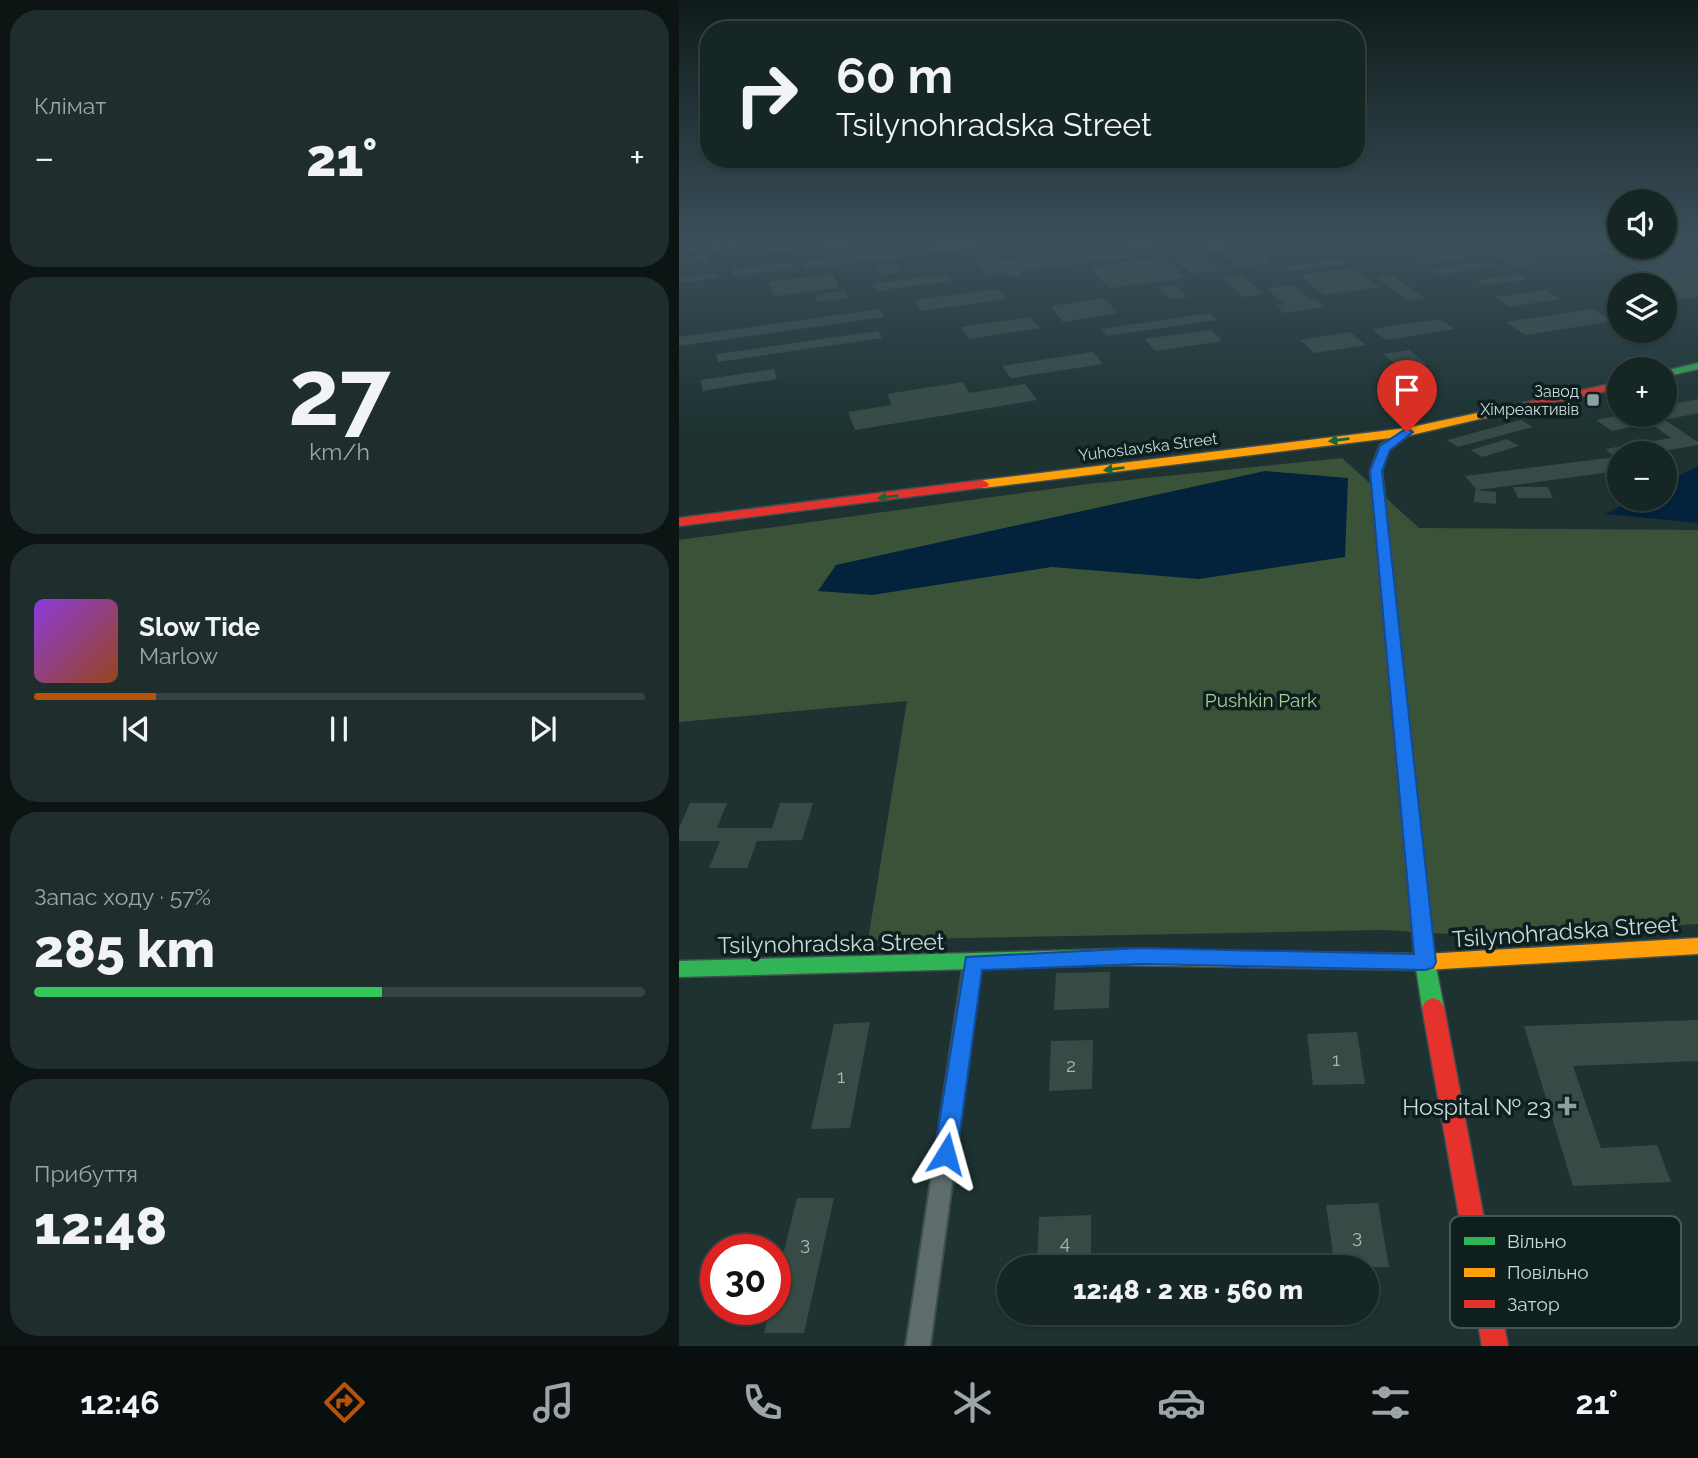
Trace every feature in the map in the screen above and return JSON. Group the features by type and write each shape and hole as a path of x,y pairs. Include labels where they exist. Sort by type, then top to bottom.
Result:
{"street":[{"path":"1677,371 1698,366"},
{"name":"Yuhoslavska Street","path":"679,522 1407,432 1607,388"},
{"path":"1407,432 1384,448 1376,471 1425,962 1471,1216"},
{"name":"Tsilynohradska Street","path":"679,969 1141,956 1425,962 1698,946"},
{"path":"918,1346 973,962"},
{"path":"1492,1328 1495,1346"}],"green space":[{"name":"Pushkin Park","path":"1342,458 1419,528 1698,530 1698,924 1485,936 1382,930 868,940 907,701 679,722 679,540 1088,484"}],"water":[{"path":"1698,466 1698,523 1605,514 1611,511 1677,511 1677,476"},
{"path":"1265,471 1348,478 1345,557 1199,579 1052,567 872,595 818,591 836,565"}],"building":[{"path":"916,304 973,304 921,311"},
{"path":"1109,304 1118,313 1063,322 1051,306"},
{"path":"1321,304 1325,307 1284,313 1275,305"},
{"path":"1505,304 1530,304 1510,307"},
{"path":"880,309 884,317 679,346 679,337"},
{"path":"1593,309 1607,317 1607,322 1525,335 1506,322"},
{"path":"1210,313 1217,320 1107,336 1101,329"},
{"path":"1030,317 1040,328 969,339 961,327"},
{"path":"1439,319 1454,329 1386,340 1372,329"},
{"path":"1211,330 1222,341 1155,351 1145,339"},
{"path":"878,331 882,338 718,362 716,354"},
{"path":"1350,332 1366,345 1315,353 1300,340"},
{"path":"1409,350 1427,364 1401,368 1383,354"},
{"path":"1093,352 1103,364 1011,378 1002,366"},
{"path":"774,369 777,379 703,391 700,380"},
{"path":"963,382 969,393 1025,384 1037,400 855,430 848,412 892,405 887,394"},
{"path":"1698,399 1698,413 1677,417 1677,403"},
{"path":"1607,418 1607,427 1631,427 1612,431 1596,420"},
{"path":"1521,420 1533,427 1458,447 1447,440"},
{"path":"1656,427 1676,427 1698,442 1698,445 1677,449 1677,441 1653,441 1671,438"},
{"path":"1507,439 1519,446 1482,457 1471,450"},
{"path":"1607,458 1607,473 1477,490 1465,476"},
{"path":"1513,487 1548,487 1553,498 1518,498"},
{"path":"1475,490 1496,492 1496,504 1474,502"},
{"path":"690,803 727,803 717,828 772,828 780,803 813,803 802,840 757,841 747,868 709,868 720,841 679,841 679,828"},
{"path":"1110,972 1109,1008 1054,1010 1056,973"},
{"name":"Hospital № 23","path":"1698,1020 1698,1061 1573,1066 1601,1148 1657,1145 1671,1182 1573,1186 1524,1026"},
{"path":"870,1022 850,1128 811,1129 834,1024"},
{"path":"1357,1032 1365,1084 1313,1085 1307,1034"},
{"path":"1093,1040 1092,1089 1049,1091 1051,1041"},
{"path":"797,1198 834,1198 804,1333 764,1333 766,1325 791,1325 791,1234 788,1234"},
{"path":"1378,1203 1389,1267 1379,1267 1379,1255 1333,1255 1326,1205"},
{"path":"1091,1215 1091,1255 1037,1255 1039,1217"}],"traffic: fast":[{"path":"1677,371 1698,366"},
{"path":"1403,435 1384,448 1376,471 1425,962 1433,1007"},
{"path":"679,969 1118,957"}],"traffic: slow":[{"path":"983,484 1407,432 1510,409"},
{"path":"1118,957 1425,962 1698,946"}],"traffic: jam":[{"path":"1510,409 1607,388"},
{"path":"679,522 983,484"},
{"path":"1433,1007 1471,1216"},
{"path":"1492,1328 1495,1346"}],"place":[{"name":"Завод Хімреактивів","path":"1593,400"},
{"name":"Hospital № 23","path":"1567,1106"}],"route":[{"path":"946,1154 973,962 1141,956 1425,962 1376,471 1384,448 1407,432"}]}
